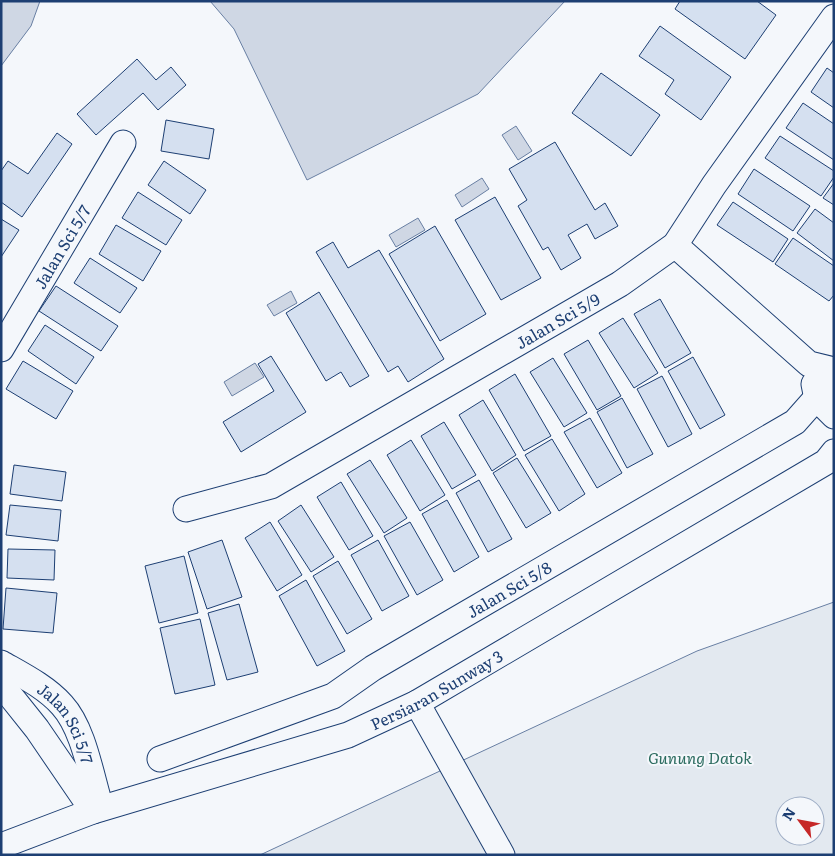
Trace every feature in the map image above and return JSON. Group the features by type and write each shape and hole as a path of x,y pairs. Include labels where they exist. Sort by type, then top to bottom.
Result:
{"street":[{"name":"Jalan Sci 5/9","path":"186,509 272,486 620,284 675,245 714,185 834,17"},
{"name":"Jalan Sci 5/7","path":"1,349 123,144"},
{"path":"675,245 809,364 834,370"},
{"path":"809,364 825,408"},
{"name":"Jalan Sci 5/8","path":"160,760 333,696 373,668 794,422 825,408 834,378"},
{"name":"Persiaran Sunway 3","path":"1,846 97,809 348,735 417,703 831,458"},
{"name":"Jalan Sci 5/7","path":"1,663 43,689 61,704 75,724 97,809"},
{"name":"Jalan Sci 5/7","path":"1,684 97,809"},
{"path":"417,703 502,855"}],"green space":[{"name":"Gunung Datok","path":"834,602 834,855 260,855 697,651"}],"shaded area":[{"path":"1,1 40,1 31,26 1,66"},
{"path":"210,1 565,1 478,94 307,180 234,29"},
{"path":"516,126 532,151 518,160 502,135"},
{"path":"482,178 489,189 462,207 455,195"},
{"path":"418,218 425,230 396,247 389,235"},
{"path":"291,291 297,303 274,316 267,305"},
{"path":"255,363 264,377 232,396 224,382"}],"building":[{"path":"680,1 757,1 776,15 745,59 675,9"},
{"path":"660,26 731,77 701,120 665,94 674,80 639,56"},
{"path":"137,59 156,80 171,67 186,85 158,110 143,93 96,135 77,114"},
{"path":"827,68 834,73 834,108 811,92"},
{"path":"601,73 660,115 631,156 572,113"},
{"path":"803,103 834,124 834,160 786,128"},
{"path":"166,120 214,129 209,159 161,151"},
{"path":"57,133 72,144 22,217 1,202 1,171 8,161 28,174"},
{"path":"780,136 834,171 834,177 821,196 765,158"},
{"path":"555,142 595,210 605,203 618,226 595,239 587,224 568,235 581,258 561,270 548,247 543,250 518,206 527,200 509,169"},
{"path":"164,161 206,190 190,214 148,185"},
{"path":"754,169 810,206 793,231 738,194"},
{"path":"834,183 834,205 823,198"},
{"path":"138,192 182,220 166,245 122,218"},
{"path":"495,197 541,278 501,300 455,220"},
{"path":"733,202 788,239 773,262 717,225"},
{"path":"815,209 834,223 834,261 797,233"},
{"path":"1,219 19,230 1,257"},
{"path":"116,225 161,251 143,281 99,254"},
{"path":"435,226 486,314 440,341 389,254"},
{"path":"793,238 834,266 834,295 829,301 775,264"},
{"path":"333,242 348,268 379,250 444,359 408,382 398,366 388,372 316,252"},
{"path":"90,258 137,288 120,313 74,283"},
{"path":"56,286 118,326 101,351 39,311"},
{"path":"319,292 369,376 350,387 341,372 326,381 286,313"},
{"path":"660,299 691,353 665,368 634,314"},
{"path":"623,318 658,373 634,388 599,333"},
{"path":"45,325 94,357 76,384 28,351"},
{"path":"588,340 621,396 597,410 564,354"},
{"path":"271,356 306,412 241,452 223,422 274,391 258,364"},
{"path":"693,357 725,415 700,429 668,371"},
{"path":"553,358 587,413 564,427 530,372"},
{"path":"23,361 73,391 56,419 6,389"},
{"path":"515,374 551,436 524,451 489,390"},
{"path":"662,376 692,434 668,447 637,389"},
{"path":"622,398 653,454 627,468 597,412"},
{"path":"483,400 516,455 492,471 459,415"},
{"path":"590,418 622,473 597,488 564,432"},
{"path":"444,422 476,475 452,489 421,436"},
{"path":"552,439 585,494 559,511 525,455"},
{"path":"411,440 445,495 420,511 387,455"},
{"path":"517,458 551,513 526,528 493,473"},
{"path":"370,460 407,518 384,533 347,474"},
{"path":"14,465 66,472 62,501 10,494"},
{"path":"479,480 512,539 488,552 456,493"},
{"path":"341,482 373,536 349,550 317,497"},
{"path":"447,500 479,557 454,572 422,514"},
{"path":"10,505 61,510 58,541 6,535"},
{"path":"301,505 334,557 311,572 278,521"},
{"path":"270,522 302,575 277,591 245,538"},
{"path":"410,522 443,580 417,595 384,536"},
{"path":"222,540 242,597 207,609 188,552"},
{"path":"378,540 409,596 382,611 351,555"},
{"path":"8,549 55,550 54,580 7,578"},
{"path":"184,556 198,613 159,623 145,566"},
{"path":"338,561 372,619 347,634 313,576"},
{"path":"306,580 345,651 317,666 279,596"},
{"path":"6,588 57,593 53,633 3,629"},
{"path":"239,604 258,672 227,680 208,613"},
{"path":"200,619 215,685 175,694 160,628"}]}
